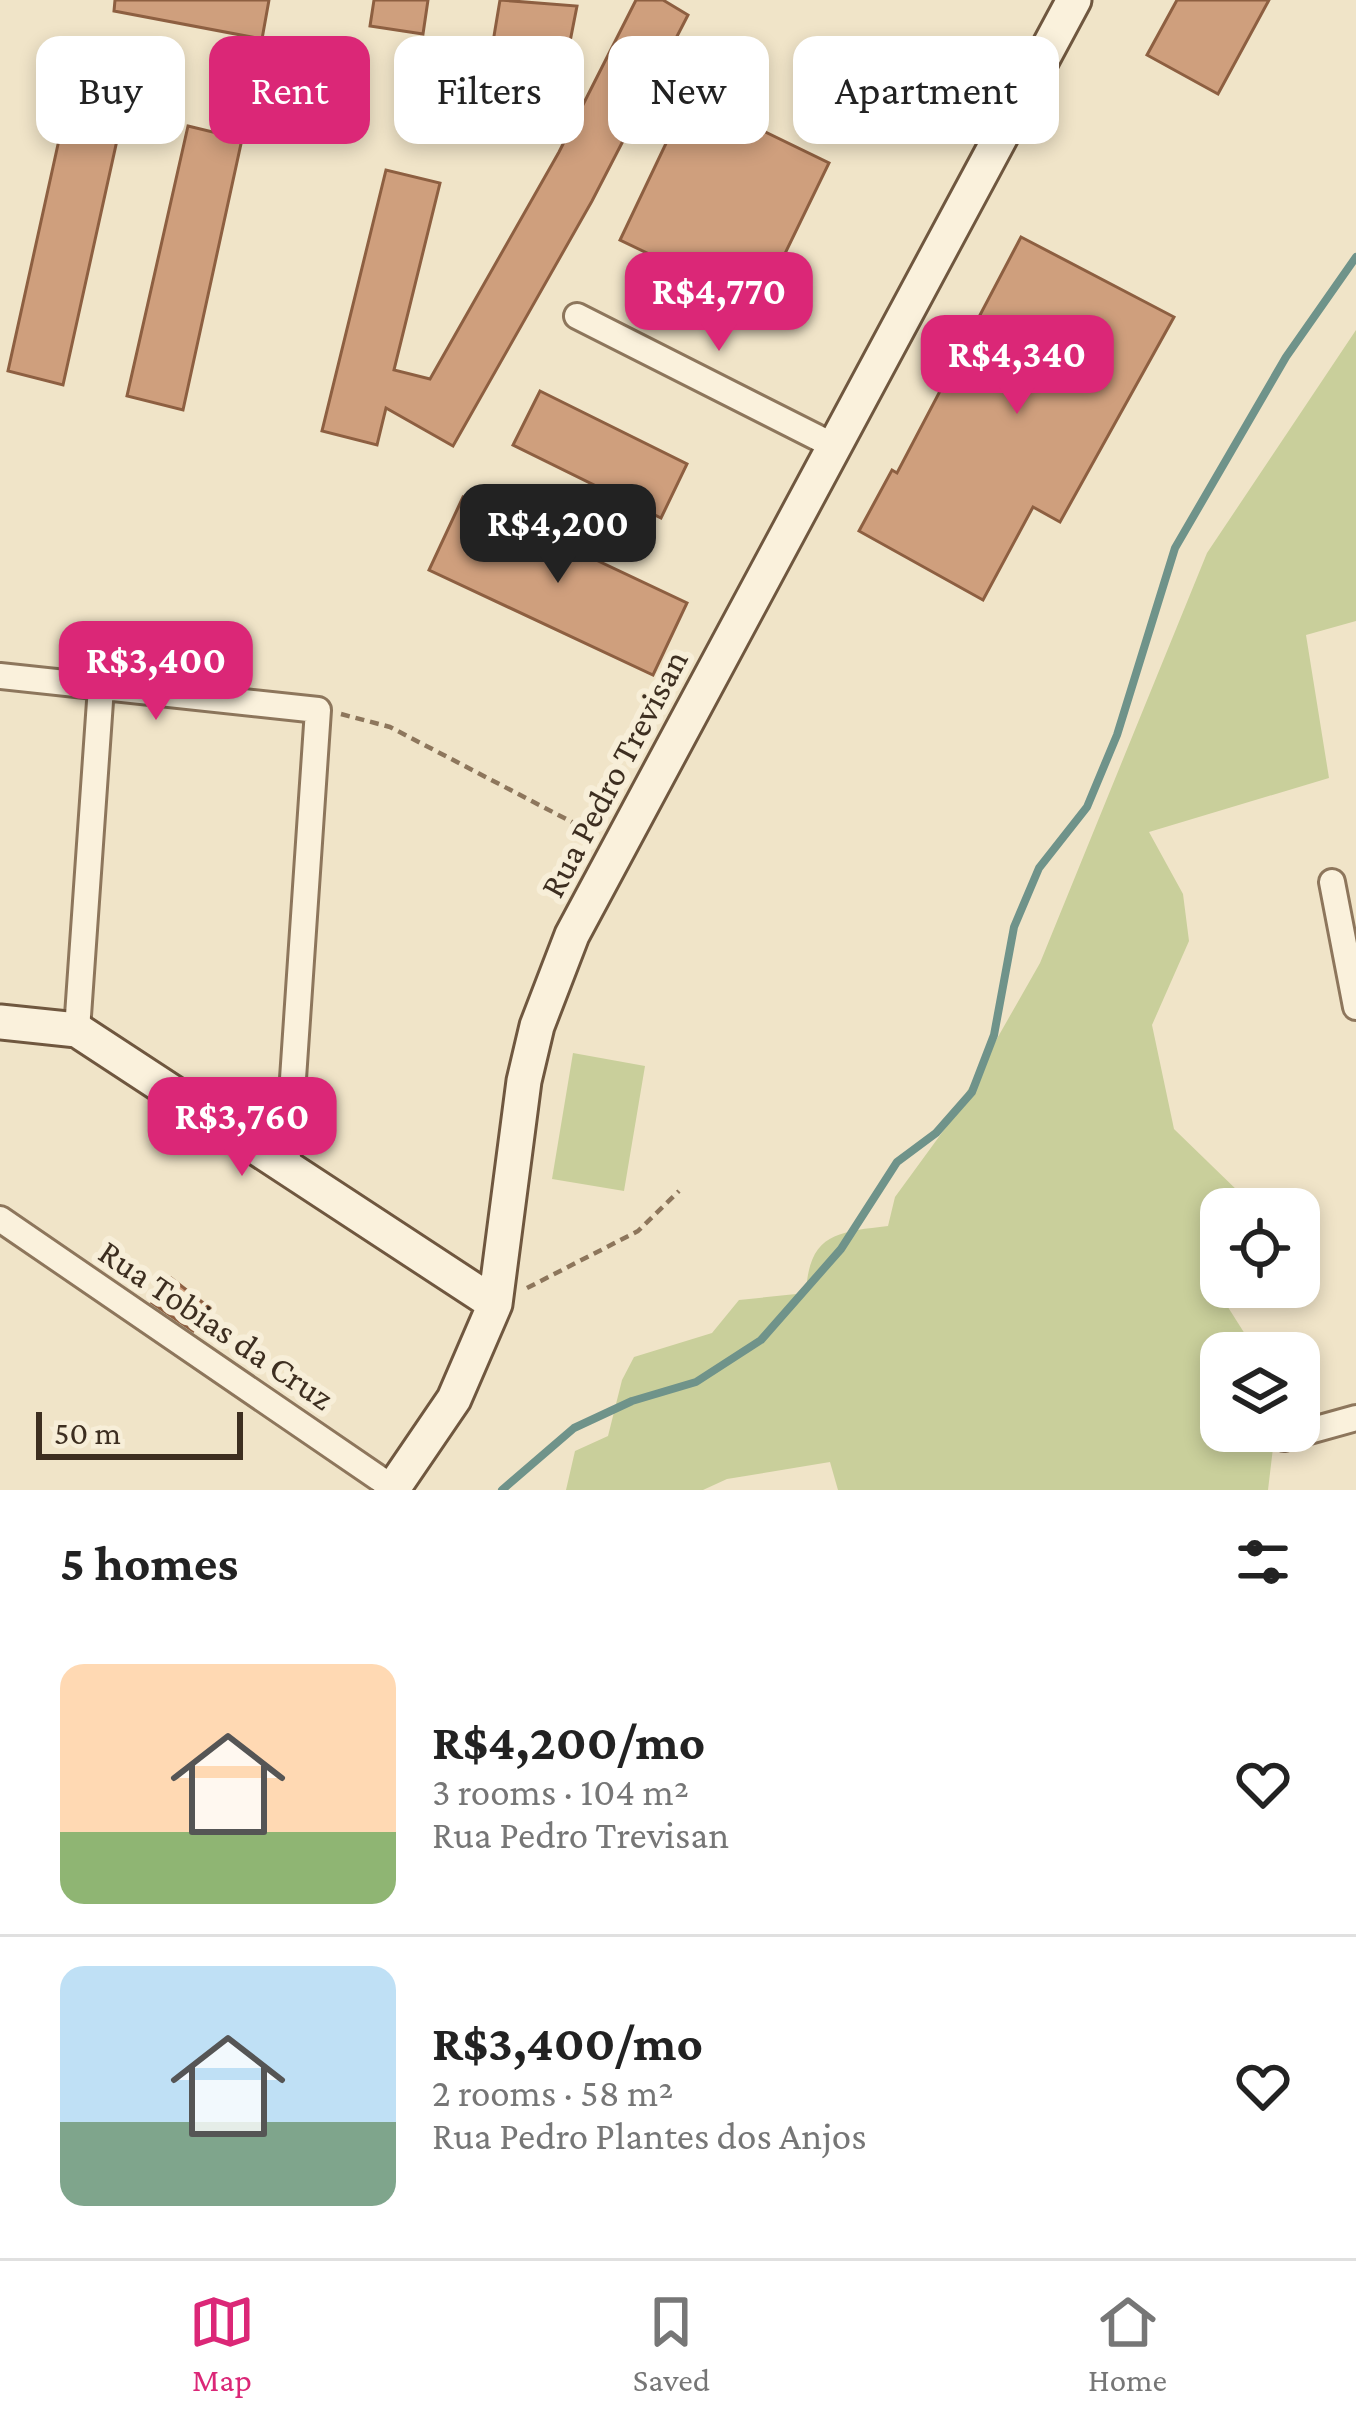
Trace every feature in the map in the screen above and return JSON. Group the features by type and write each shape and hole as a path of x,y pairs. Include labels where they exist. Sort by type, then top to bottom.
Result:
{"street":[{"name":"Rua Pedro Trevisan","path":"393,1489 454,1399 495,1304 509,1228 524,1081 537,1026 572,935 1074,0"},
{"path":"577,316 834,446"},
{"path":"0,676 318,710 287,1167"},
{"path":"77,1030 100,687"},
{"path":"1332,882 1356,1007"},
{"path":"0,1022 77,1030 495,1304"},
{"name":"Rua Tobias da Cruz","path":"0,1219 393,1489"},
{"path":"1320,1428 1356,1418"}],"path":[{"path":"318,710 390,727 618,846"},
{"path":"495,1304 638,1231 679,1191"}],"green space":[{"path":"1356,330 1356,621 1306,635 1329,778 1149,832 1183,894 1189,941 1152,1025 1174,1129 1235,1188 1200,1188 1200,1308 1228,1308 1244,1332 1200,1332 1200,1452 1273,1452 1268,1490 838,1490 830,1462 727,1479 703,1490 566,1490 575,1451 608,1436 622,1380 634,1357 712,1333 739,1300 806,1293 808,1273 820,1247 840,1234 888,1226 895,1197 949,1123 1040,963 1207,553"},
{"path":"573,1053 645,1066 624,1191 552,1179"}],"building":[{"path":"115,0 269,0 263,36 114,11"},
{"path":"374,0 428,0 423,34 370,26"},
{"path":"500,0 577,6 571,36 494,36"},
{"path":"636,0 663,0 688,15 677,36 618,36"},
{"path":"1177,0 1269,0 1218,94 1147,55"},
{"path":"608,55 608,144 621,144 453,446 386,408 377,445 322,431 386,170 440,183 394,370 430,379 563,144 584,144 584,103"},
{"path":"188,126 209,131 209,144 241,144 183,410 127,396"},
{"path":"769,134 829,163 759,307 620,240 666,144 769,144"},
{"path":"58,144 116,144 63,385 8,371"},
{"path":"1021,237 1174,317 1060,522 1033,507 983,600 859,531 892,470 897,473"},
{"path":"540,391 687,464 661,518 513,445"},
{"path":"463,497 687,603 653,675 429,570"},
{"path":"171,1278 210,1308 193,1331 152,1303"}],"waterway":[{"path":"502,1490 574,1428 632,1401 696,1382 761,1340 841,1249 897,1162 936,1133 972,1092 994,1035 1014,927 1039,868 1087,807 1117,735 1175,548 1286,357 1356,257"}]}
